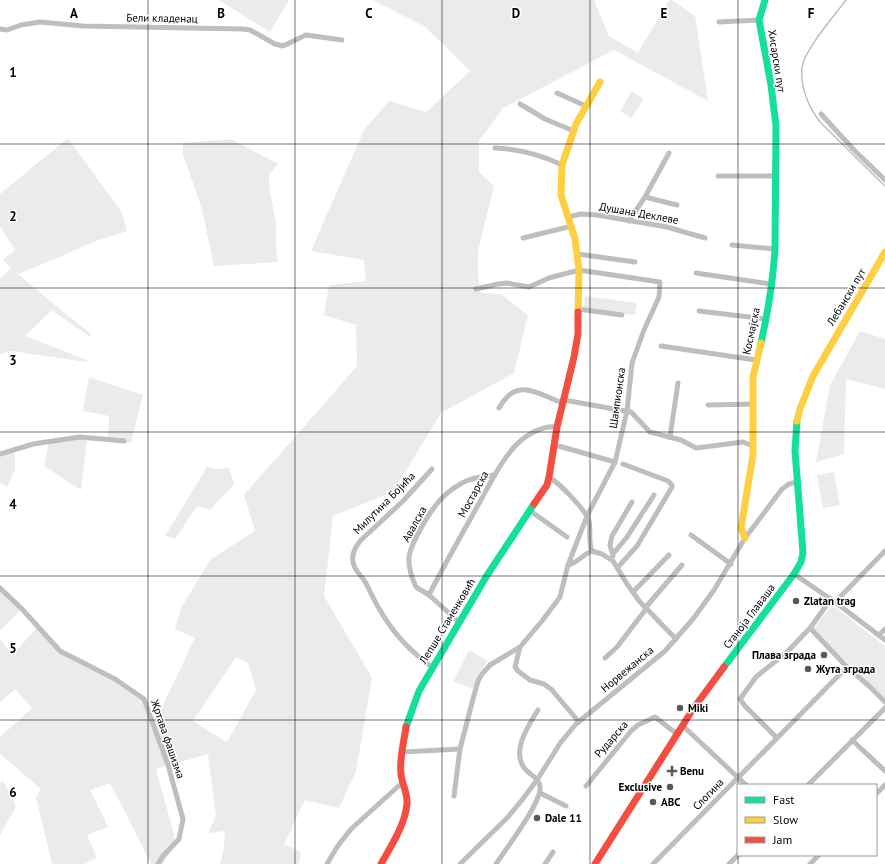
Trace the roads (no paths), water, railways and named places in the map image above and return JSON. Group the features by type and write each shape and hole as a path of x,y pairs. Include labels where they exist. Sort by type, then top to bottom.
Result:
{"street":[{"name":"Хисарски пут","path":"765,0 760,20 776,126"},
{"path":"719,22 760,20"},
{"name":"Бели кладенац","path":"0,29 7,30 31,23 45,22 83,26 243,29 250,30 275,44 283,46 306,35 342,40"},
{"name":"Лепше Стаменковић","path":"381,864 396,838 403,820 407,798 401,768 402,752 406,726 419,691 486,577 547,485 550,477 557,427 564,402 578,334 578,254 572,226 561,195 562,165 574,131 600,82"},
{"path":"557,93 586,106"},
{"path":"520,104 545,119 574,131"},
{"path":"820,114 885,180"},
{"name":"Космајска","path":"745,538 741,528 753,456 753,377 766,319 775,249 776,126"},
{"path":"495,148 503,148 534,154 562,165"},
{"path":"629,221 645,197 669,154"},
{"path":"718,176 776,176"},
{"path":"645,197 677,205"},
{"name":"Душана Деклеве","path":"568,217 581,214 597,215 667,227 705,238"},
{"path":"523,238 572,226"},
{"path":"732,245 775,249"},
{"name":"Лебански пут","path":"826,352 883,262 885,252"},
{"path":"578,254 635,262"},
{"path":"476,289 507,283 529,288 549,278 579,270"},
{"name":"Шампионска","path":"520,647 560,597 568,565 587,516 615,462 627,411 632,363 644,330 659,297 660,282 579,270"},
{"path":"696,273 771,284"},
{"path":"578,309 622,315"},
{"path":"699,311 766,319"},
{"path":"661,346 756,360"},
{"name":"Станоја Главаша","path":"595,864 677,734 708,689 794,574 800,562 803,553 795,438 800,409 813,376 826,352"},
{"path":"670,437 678,383"},
{"path":"499,408 505,397 521,389 564,402 627,411 634,415 650,432 681,440 696,448 743,442 753,446"},
{"path":"708,405 753,404"},
{"name":"Мостарска","path":"429,595 495,475 513,449 530,434 546,427 557,427"},
{"path":"0,454 33,444 80,437 124,441"},
{"path":"555,444 615,462"},
{"path":"618,567 637,546 672,486 668,481 624,464"},
{"name":"Милутина Бојића","path":"432,469 403,501 356,545 352,560 354,567 363,579 393,631 416,654 432,667"},
{"name":"Авалска","path":"460,623 429,595 416,587 409,560 411,549 436,505 462,483 468,480 495,475"},
{"path":"550,477 563,488 587,516 592,551"},
{"name":"Норвежанска","path":"460,864 508,817 537,780 561,742 579,722 665,651 676,639 714,590 731,564 745,538 782,490 789,484 797,482"},
{"path":"613,554 627,536 654,495"},
{"path":"632,502 612,536 610,545 614,561 633,592 646,608 676,639"},
{"path":"529,510 567,537"},
{"path":"690,535 731,564"},
{"path":"568,565 577,562 592,551 602,554 614,561"},
{"path":"776,738 740,699 756,677 787,652 833,601 885,551"},
{"path":"633,592 669,555"},
{"path":"605,658 617,647 646,608 682,564"},
{"path":"794,574 885,640"},
{"name":"Жртава фашизма","path":"0,588 60,651 115,679 144,699 168,765 183,819 179,839 163,856 158,864"},
{"path":"810,628 885,702"},
{"path":"879,635 885,629"},
{"path":"520,647 515,667 518,671 530,680 544,684 551,689 579,722"},
{"path":"454,796 460,749 472,698 482,674 490,665 520,647"},
{"name":"Слогина","path":"653,864 847,666"},
{"path":"809,784 885,708"},
{"path":"496,864 530,813 540,793 540,786 537,780 523,767 520,759 520,750 527,729 538,710"},
{"name":"Рударска","path":"586,786 626,736 638,725 653,717 657,717 677,734"},
{"path":"683,726 745,784"},
{"path":"852,740 885,772"},
{"path":"402,752 460,749"},
{"path":"327,864 351,829 403,782"},
{"path":"877,793 885,784"},
{"path":"540,793 566,806"},
{"path":"545,864 553,852"},
{"path":"730,864 737,856"},
{"path":"810,864 818,856"}],"waterway":[{"path":"846,0 814,42 804,60 802,67 802,82 812,110 820,122 885,186"}],"place":[{"name":"Zlatan trag","path":"796,601"},
{"name":"Плава зграда","path":"824,655"},
{"name":"Жута зграда","path":"808,669"},
{"name":"Miki","path":"680,708"},
{"name":"Benu","path":"672,771"},
{"name":"Exclusive","path":"670,787"},
{"name":"ABC","path":"653,802"},
{"name":"Dale 11","path":"537,818"}]}
